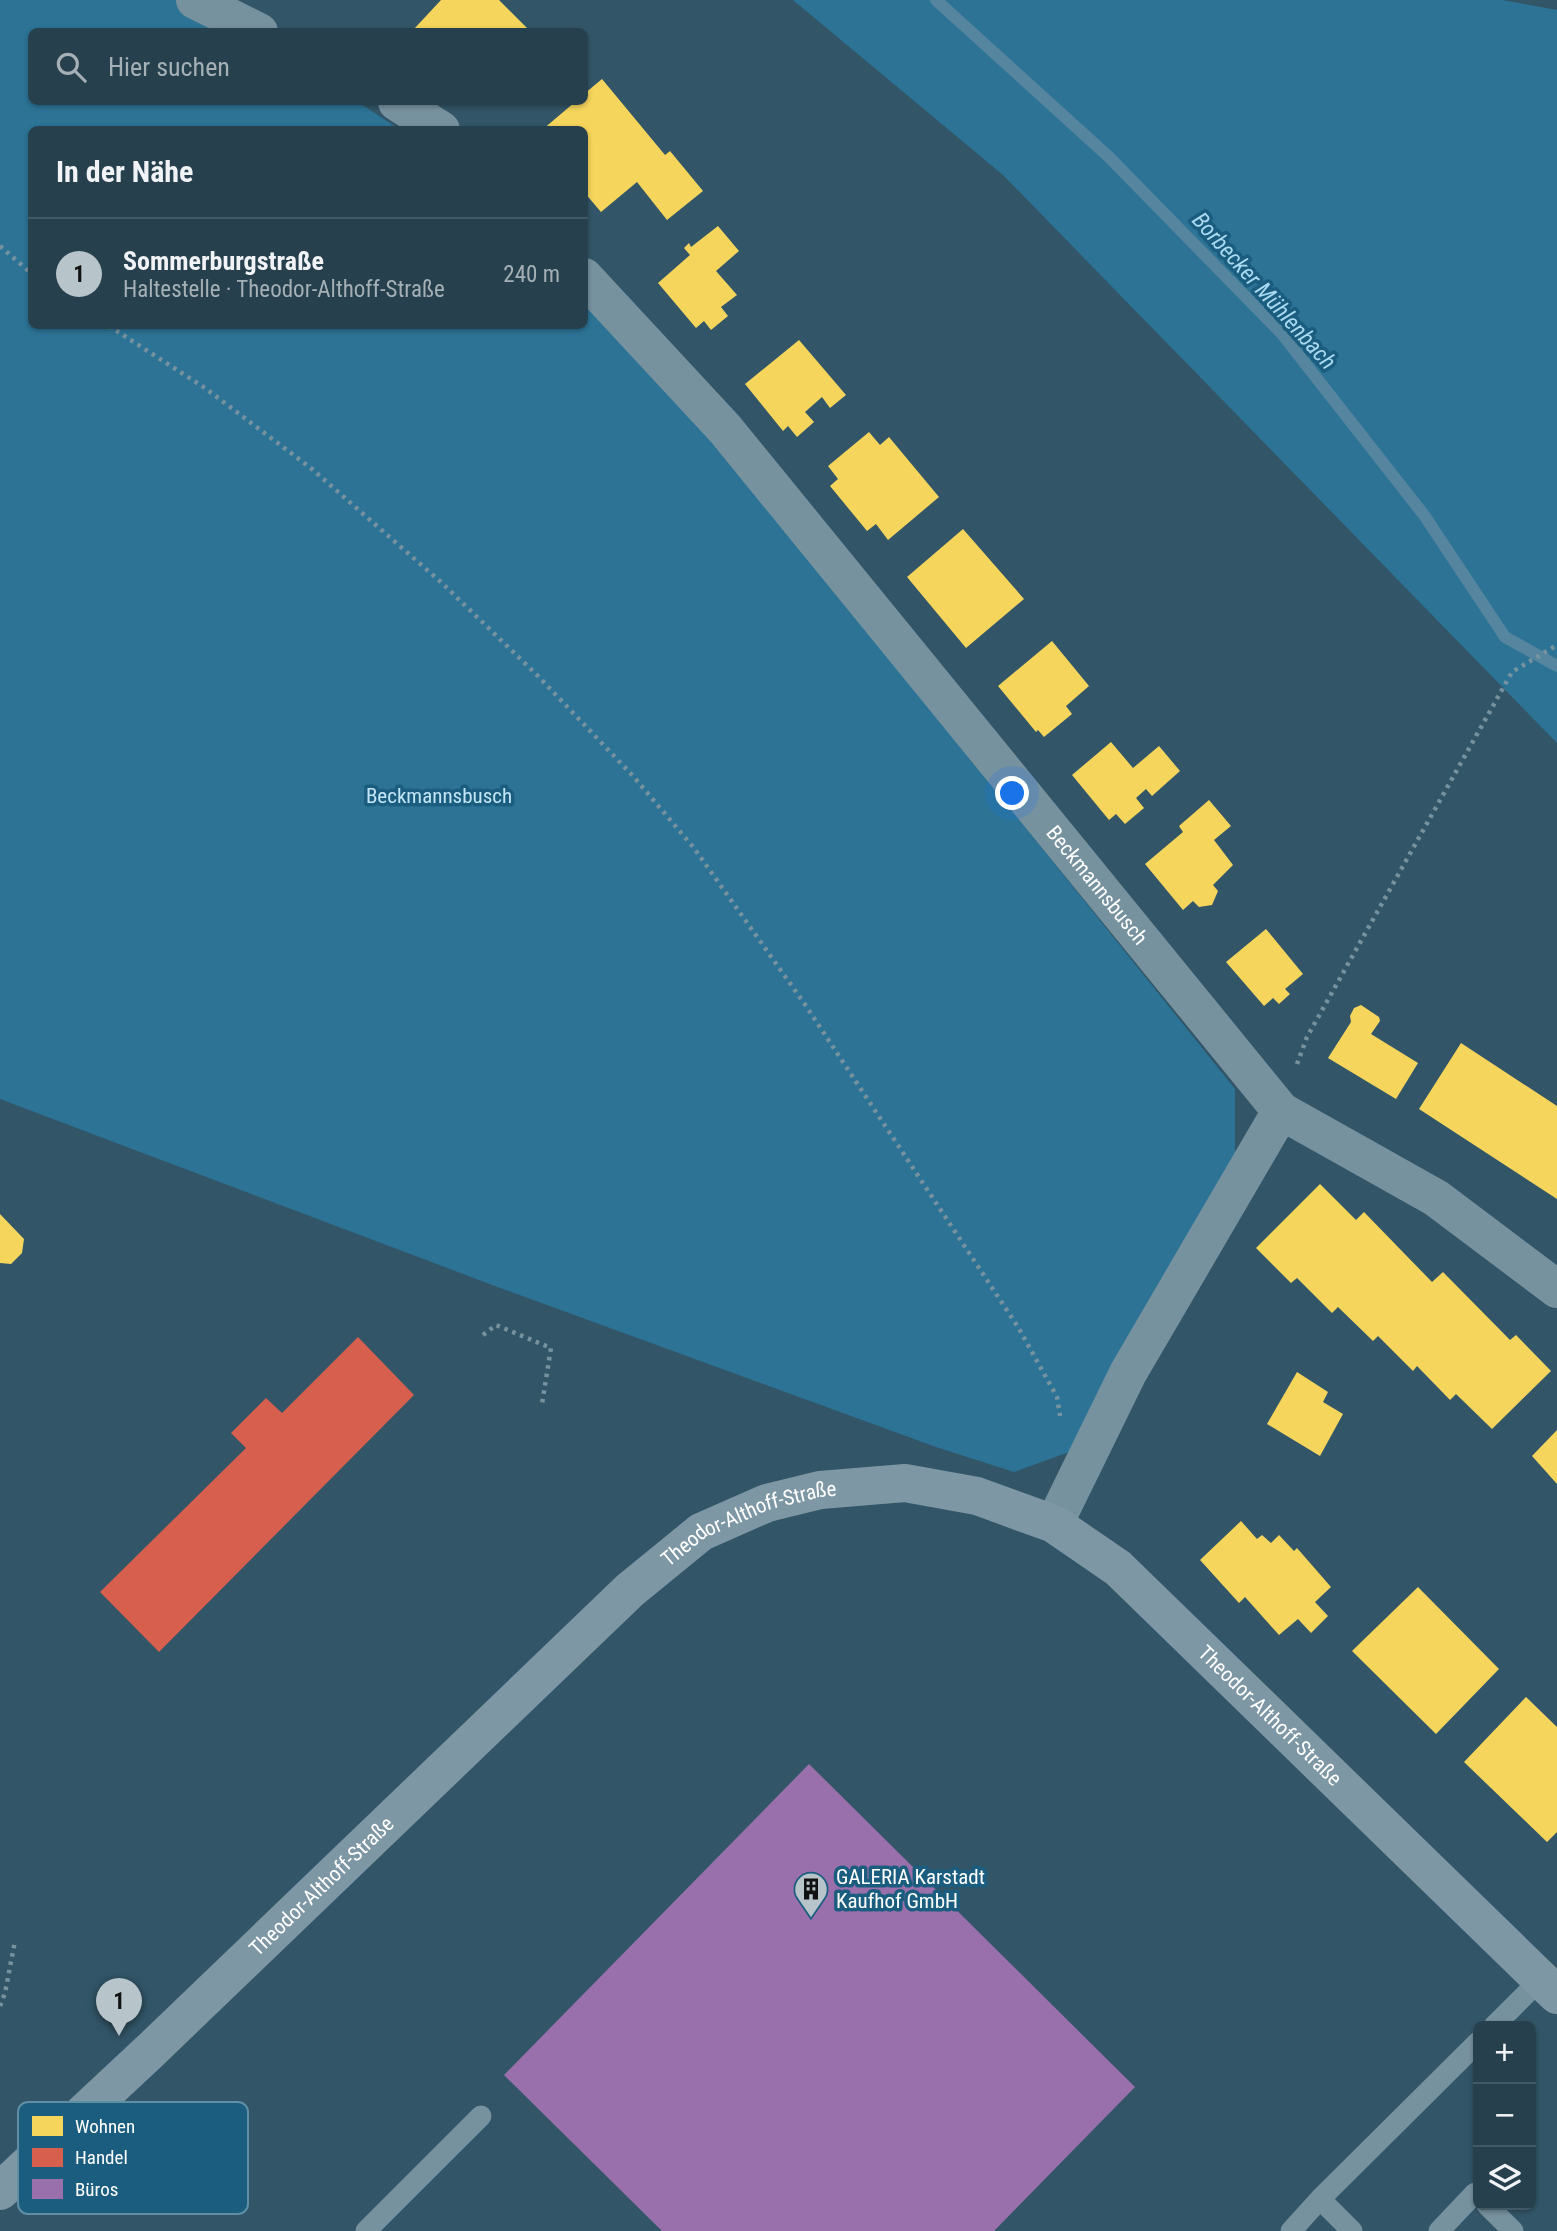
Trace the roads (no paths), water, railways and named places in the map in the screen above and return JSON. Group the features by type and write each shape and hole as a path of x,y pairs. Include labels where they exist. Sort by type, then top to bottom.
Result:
{"street":[{"path":"195,0 251,28"},
{"path":"402,105 435,126"},
{"name":"Beckmannsbusch","path":"588,281 725,429 1281,1111 1436,1198 1557,1289"},
{"path":"1054,1524 1128,1373 1281,1111"},
{"name":"Theodor-Althoff-Straße","path":"95,2102 631,1590 701,1532 767,1503 794,1496 820,1490 905,1483 977,1496 1054,1524 1118,1568 1549,1987"},
{"name":"Theodor-Althoff-Straße","path":"0,2191 18,2174"}],"lane":[{"path":"1501,2021 1549,1987"},
{"path":"1291,2231 1473,2047"},
{"path":"366,2231 481,2116"},
{"path":"1439,2231 1473,2195"},
{"path":"1320,2199 1352,2231"},
{"path":"1492,2210 1513,2231"}],"waterway":[{"name":"Borbecker Mühlenbach","path":"936,0 1109,157 1282,334 1424,515 1505,637 1557,666"}],"place":[{"name":"GALERIA Karstadt Kaufhof GmbH","path":"811,1919"},
{"name":"Sommerburgstraße","path":"119,2036"}]}
